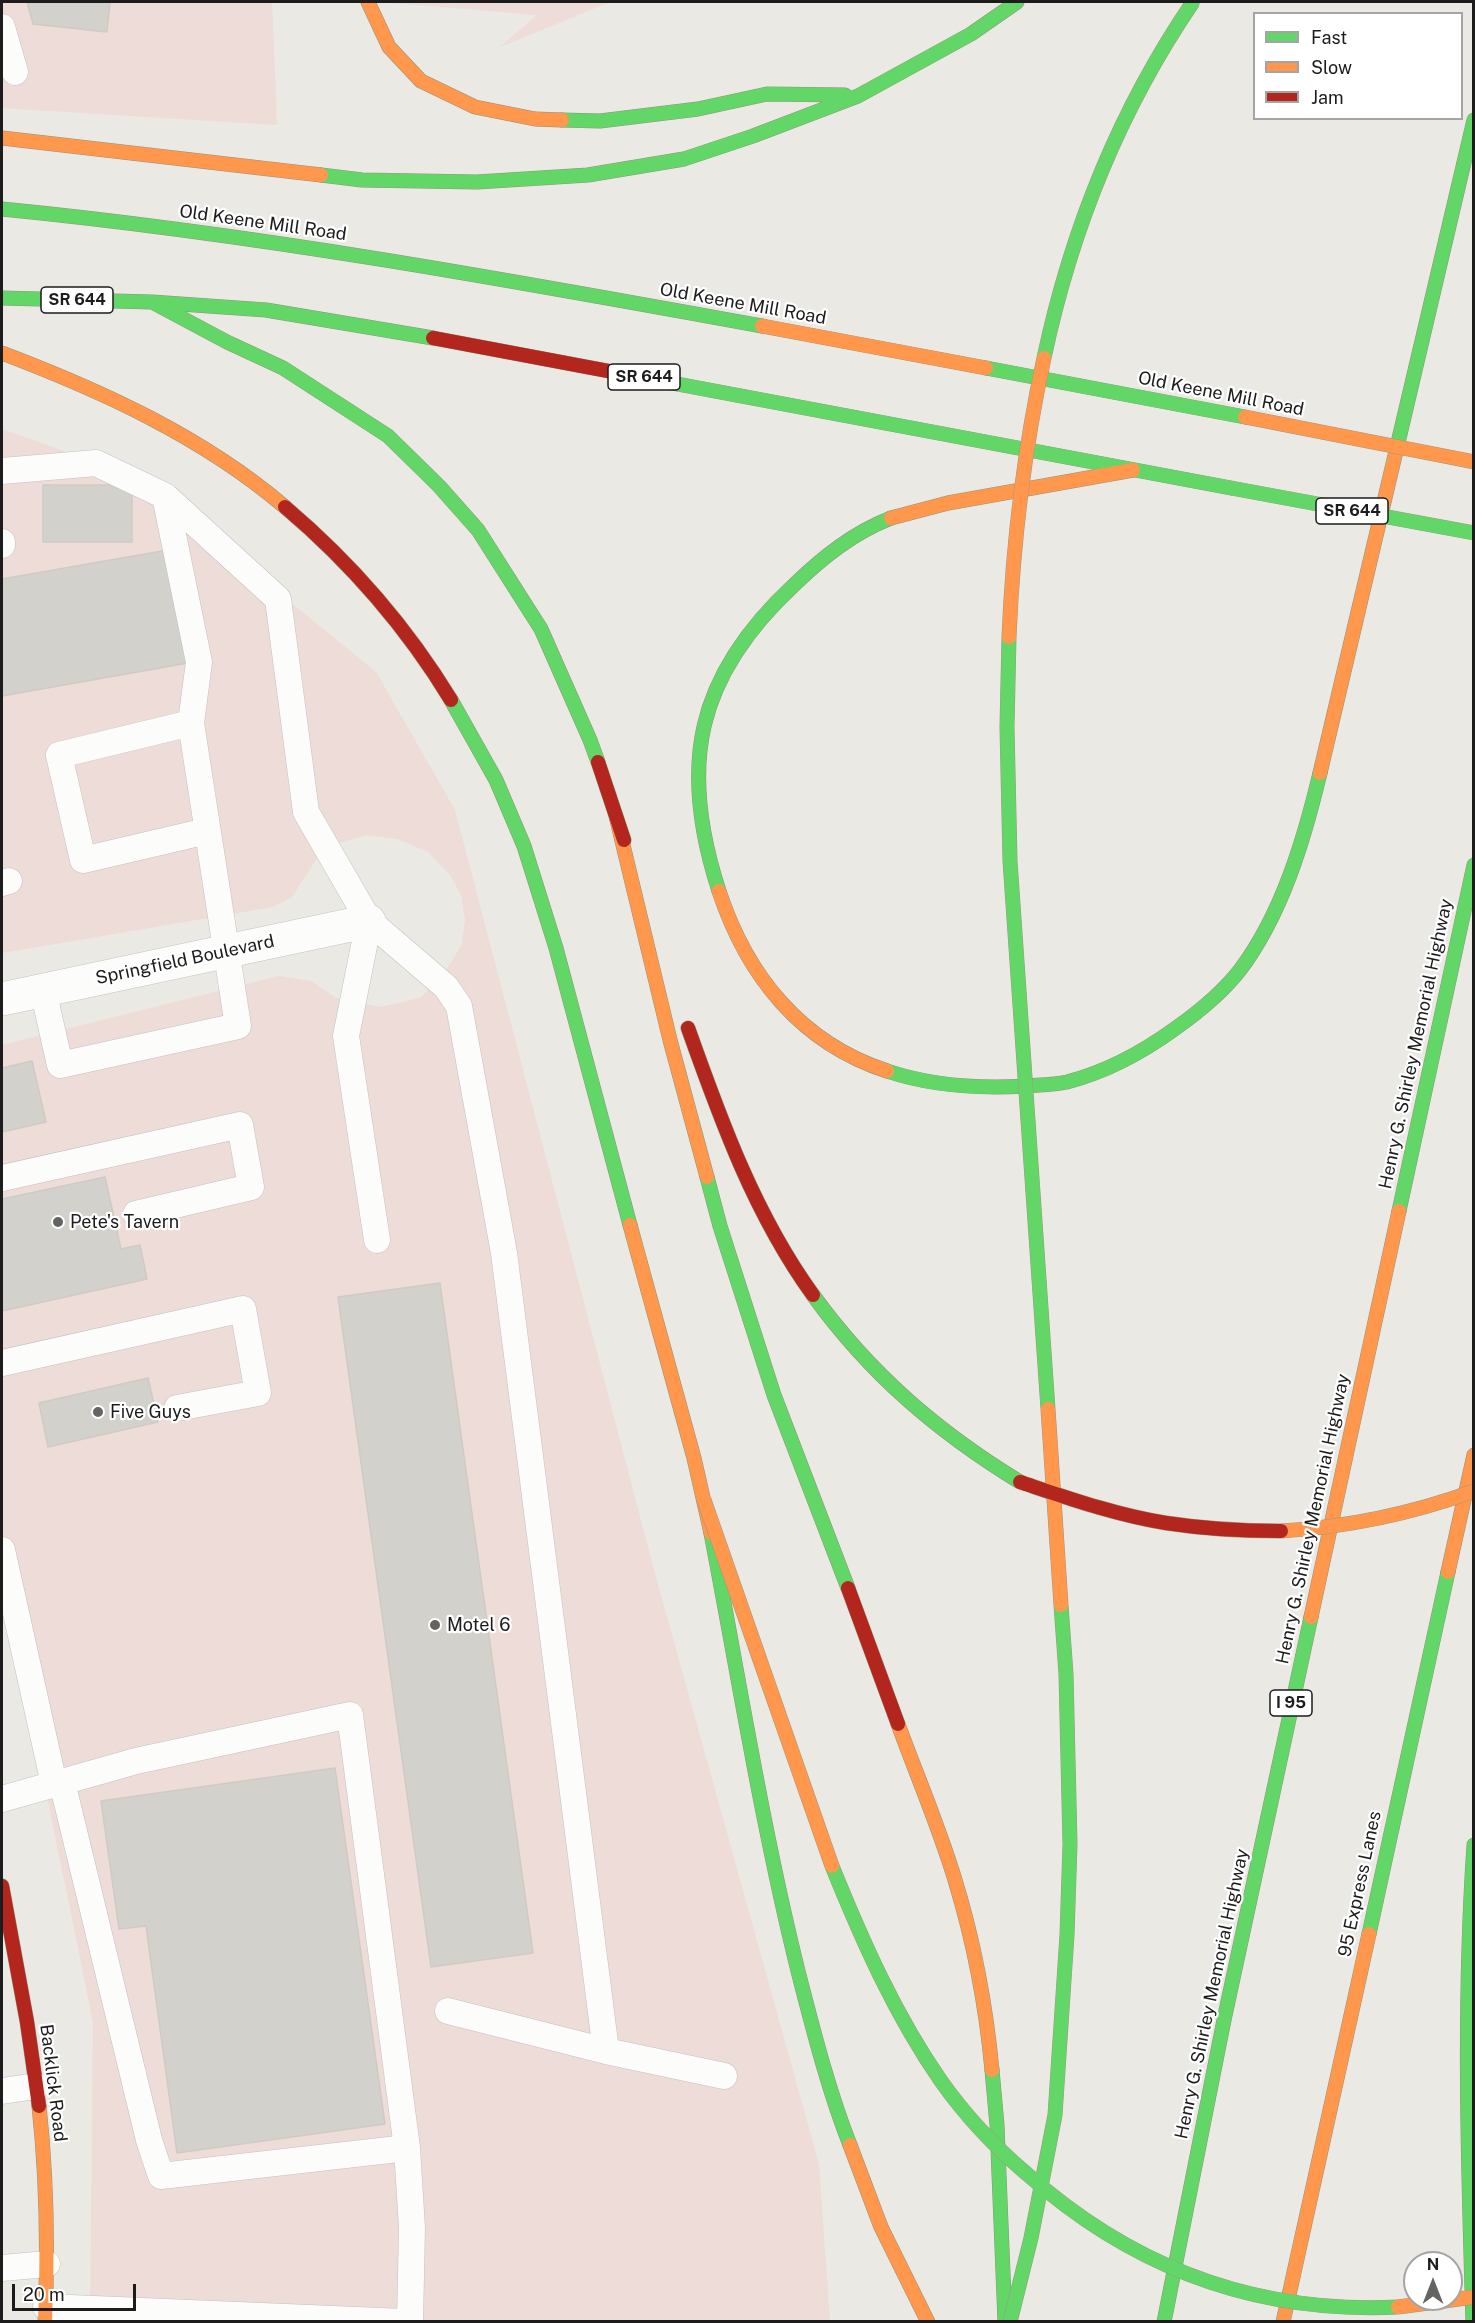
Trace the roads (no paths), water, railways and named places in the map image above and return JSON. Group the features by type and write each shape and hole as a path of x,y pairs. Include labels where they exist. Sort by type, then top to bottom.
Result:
{"main road":[{"path":"369,2 389,47 422,81 476,107 536,118 600,121 698,109 767,94 858,96"},
{"path":"2,138 362,180 477,182 588,175 684,159 753,136 858,96 971,34 1017,2"},
{"path":"1007,2322 1031,2238 1055,2115 1067,1935 1070,1844 1066,1674 1017,992 1010,861 1006,777 1006,683 1010,586 1020,482 1035,394 1059,294 1090,199 1122,127 1137,96 1193,2"},
{"path":"1133,470 920,508 861,532 797,581 759,618 724,665 705,715 697,756 697,798 706,847 721,898 742,950 777,999 809,1031 855,1059 903,1078 954,1087 1004,1088 1065,1082 1119,1063 1170,1034 1221,993 1255,949 1283,893 1316,790 1473,120"},
{"name":"Old Keene Mill Road","path":"2,209 172,228 336,252 981,365 1473,462"},
{"name":"SR 644","path":"2,298 152,302 266,310 442,340 1473,533"},
{"path":"152,302 227,342 283,368 388,436 439,486 478,530 541,629 590,740 667,968"},
{"path":"2,353 49,370 115,399 177,433 242,475 303,522 357,572 406,630 450,693 490,768 523,842 558,956 705,1500 822,1844 858,1930 898,2012 924,2057 948,2089 1016,2164 1072,2211 1131,2249 1200,2280 1263,2299 1330,2308 1395,2307 1473,2297"},
{"path":"617,820 670,1040 727,1249 774,1395 870,1646 955,1880 976,1960 989,2037 997,2125 1007,2322"},
{"name":"Henry G. Shirley Memorial Highway","path":"1164,2322 1226,2009 1473,865"},
{"path":"683,1013 710,1092 742,1174 783,1252 821,1306 867,1359 908,1401 950,1436 1020,1482 1094,1507 1165,1523 1234,1530 1307,1530 1386,1518 1454,1499 1473,1491"},
{"name":"95 Express Lanes","path":"1283,2322 1473,1455"},
{"path":"705,1500 787,1931 831,2095 872,2206 927,2322"},
{"path":"1473,1845 1466,2016 1473,2322"},
{"name":"Backlick Road","path":"2,1887 8,1954 36,2086 46,2171 45,2314"}],"street":[{"name":"Springfield Boulevard","path":"2,999 369,921"}],"lane":[{"path":"2,27 15,72"},
{"path":"2,471 96,463 165,496 278,599 306,812 369,921 446,987 459,1006 504,1253 606,2051"},
{"path":"43,990 60,1065 238,1026 191,723 200,662 165,496"},
{"path":"191,723 58,755 83,860 207,831"},
{"path":"369,921 346,1036 377,1240"},
{"path":"2,1178 240,1125 251,1187 136,1214"},
{"path":"2,1363 243,1310 258,1393 177,1408"},
{"path":"2,1550 58,1783 149,2140 161,2176 407,2148"},
{"path":"2,1799 136,1761 350,1714 407,2148 412,2228 410,2322"},
{"path":"448,2011 606,2051 724,2076"},
{"path":"2,2091 36,2086"},
{"path":"2,2268 47,2264"},
{"path":"45,2314 405,2322"}],"place":[{"name":"Pete's Tavern","path":"58,1222"},
{"name":"Five Guys","path":"98,1412"},
{"name":"Motel 6","path":"435,1625"}]}
